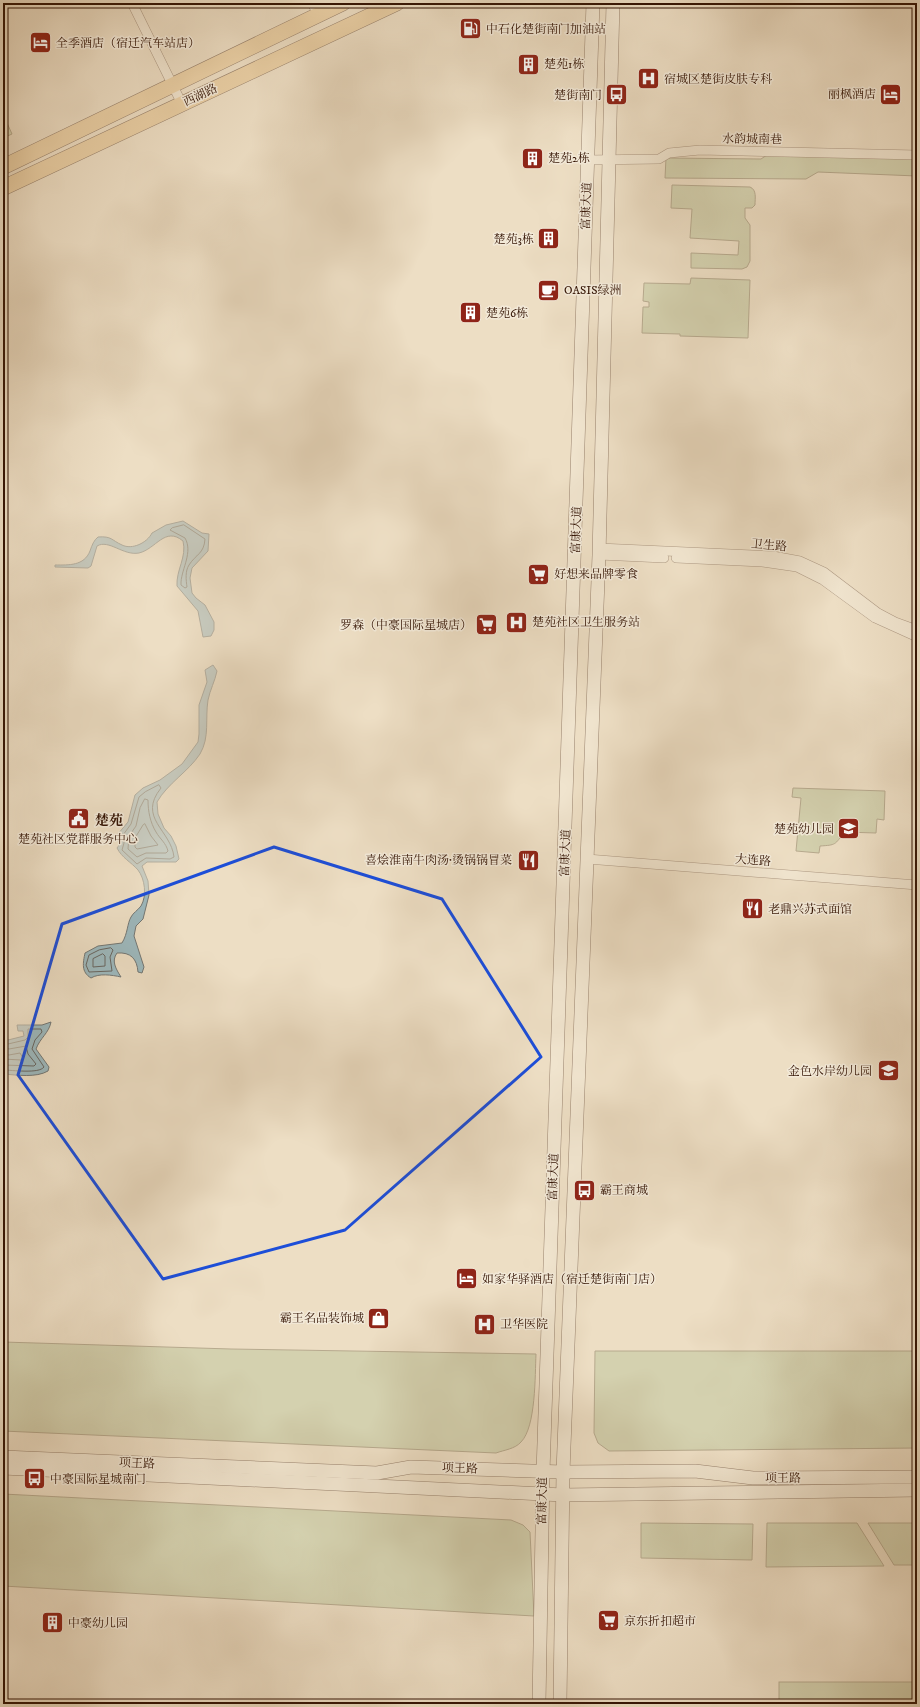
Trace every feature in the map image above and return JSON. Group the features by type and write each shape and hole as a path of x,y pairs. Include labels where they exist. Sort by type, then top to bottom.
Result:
{"main road":[{"name":"西湖路","path":"3,167 173,85 315,9 343,3"},
{"name":"西湖路","path":"3,188 397,3"}],"street":[{"path":"132,3 182,104"},
{"name":"富康大道","path":"539,1704 542,1495 572,658 593,3"},
{"name":"富康大道","path":"560,1704 563,1472 599,552 613,3"},
{"name":"水韵城南巷","path":"588,160 659,159 669,153 700,150 917,155"},
{"name":"卫生路","path":"599,552 773,556 795,560 824,572 878,613 895,622 917,630"},
{"name":"卫生路","path":"599,552 762,562 797,567 824,580 875,618 893,628 917,637"},
{"name":"大连路","path":"587,859 917,885"},
{"name":"项王路","path":"3,1456 377,1473 411,1467 543,1472 695,1471 754,1478 917,1477"},
{"name":"项王路","path":"3,1468 542,1495 917,1490"}],"highlighted area":[{"path":"274,847 442,899 541,1057 345,1230 163,1279 18,1075 62,924"}],"green space":[{"path":"3,114 12,134 3,138"},
{"path":"767,155 917,159 917,176 818,172 806,179 665,178 666,158 761,159"},
{"path":"672,185 750,187 754,190 755,205 752,208 745,208 745,218 750,225 750,261 747,267 742,269 691,268 691,253 738,255 739,241 690,238 692,209 671,208"},
{"path":"691,278 750,280 748,338 680,336 680,334 642,333 643,307 649,307 649,302 643,301 644,283 690,284"},
{"path":"793,788 885,791 884,820 877,819 876,833 844,832 835,844 820,846 819,853 796,851 801,798 792,797"},
{"path":"3,1342 231,1349 536,1354 534,1400 530,1425 521,1442 513,1448 496,1453 3,1431"},
{"path":"595,1351 917,1351 917,1448 609,1451 598,1443 594,1433"},
{"path":"3,1494 511,1520 523,1525 530,1532 534,1616 3,1586"},
{"path":"641,1523 753,1524 752,1560 641,1558"},
{"path":"767,1523 857,1523 884,1566 766,1567"},
{"path":"868,1523 917,1523 917,1565 894,1565"},
{"path":"779,1682 917,1682 917,1704 779,1704"}],"water":[{"path":"183,521 202,533 209,534 208,551 192,568 190,578 192,593 205,605 214,622 214,630 211,636 203,637 198,611 177,586 184,547 183,541 177,537 166,537 145,551 139,553 127,552 102,544 97,546 91,566 88,568 55,567 55,565 76,564 84,560 94,541 98,537 109,538 122,545 130,547 143,543 152,533 166,525"},
{"path":"213,665 217,671 208,700 206,734 203,748 190,766 167,789 157,802 158,814 164,828 171,836 176,846 179,859 176,862 147,862 142,866 148,881 149,895 143,919 136,926 134,936 144,967 142,973 138,972 135,960 130,955 117,953 114,962 121,977 102,975 91,978 84,970 83,964 85,953 98,946 122,943 131,917 141,906 145,893 144,883 138,870 117,848 120,842 117,835 128,822 135,795 143,788 160,780 182,764 198,742 199,705 207,682 205,670"},
{"path":"51,1022 36,1049 49,1067 48,1071 38,1075 3,1074 3,1036 5,1036 8,1040 24,1036 23,1031 18,1031 17,1025 42,1025"}],"place":[{"name":"中石化楚街南门加油站","path":"470,29"},
{"name":"全季酒店（宿迁汽车站店）","path":"40,43"},
{"name":"楚苑1栋","path":"528,64"},
{"name":"宿城区楚街皮肤专科","path":"649,79"},
{"name":"丽枫酒店","path":"891,94"},
{"name":"楚街南门","path":"617,95"},
{"name":"楚苑2栋","path":"533,158"},
{"name":"楚苑3栋","path":"549,239"},
{"name":"OASIS绿洲","path":"549,290"},
{"name":"楚苑6栋","path":"470,313"},
{"name":"好想来品牌零食","path":"538,574"},
{"name":"楚苑社区卫生服务站","path":"517,622"},
{"name":"罗森（中豪国际星城店）","path":"487,625"},
{"name":"楚苑社区党群服务中心","path":"78,818"},
{"name":"楚苑幼儿园","path":"849,829"},
{"name":"喜烩淮南牛肉汤·烫锅锅冒菜","path":"528,860"},
{"name":"老鼎兴苏式面馆","path":"753,909"},
{"name":"金色水岸幼儿园","path":"888,1071"},
{"name":"霸王商城","path":"585,1190"},
{"name":"如家华驿酒店（宿迁楚街南门店）","path":"466,1279"},
{"name":"霸王名品装饰城","path":"379,1318"},
{"name":"卫华医院","path":"485,1324"},
{"name":"中豪国际星城南门","path":"34,1479"},
{"name":"京东折扣超市","path":"609,1621"},
{"name":"中豪幼儿园","path":"53,1623"}],"district":[{"name":"楚苑","path":"109,820"}]}
